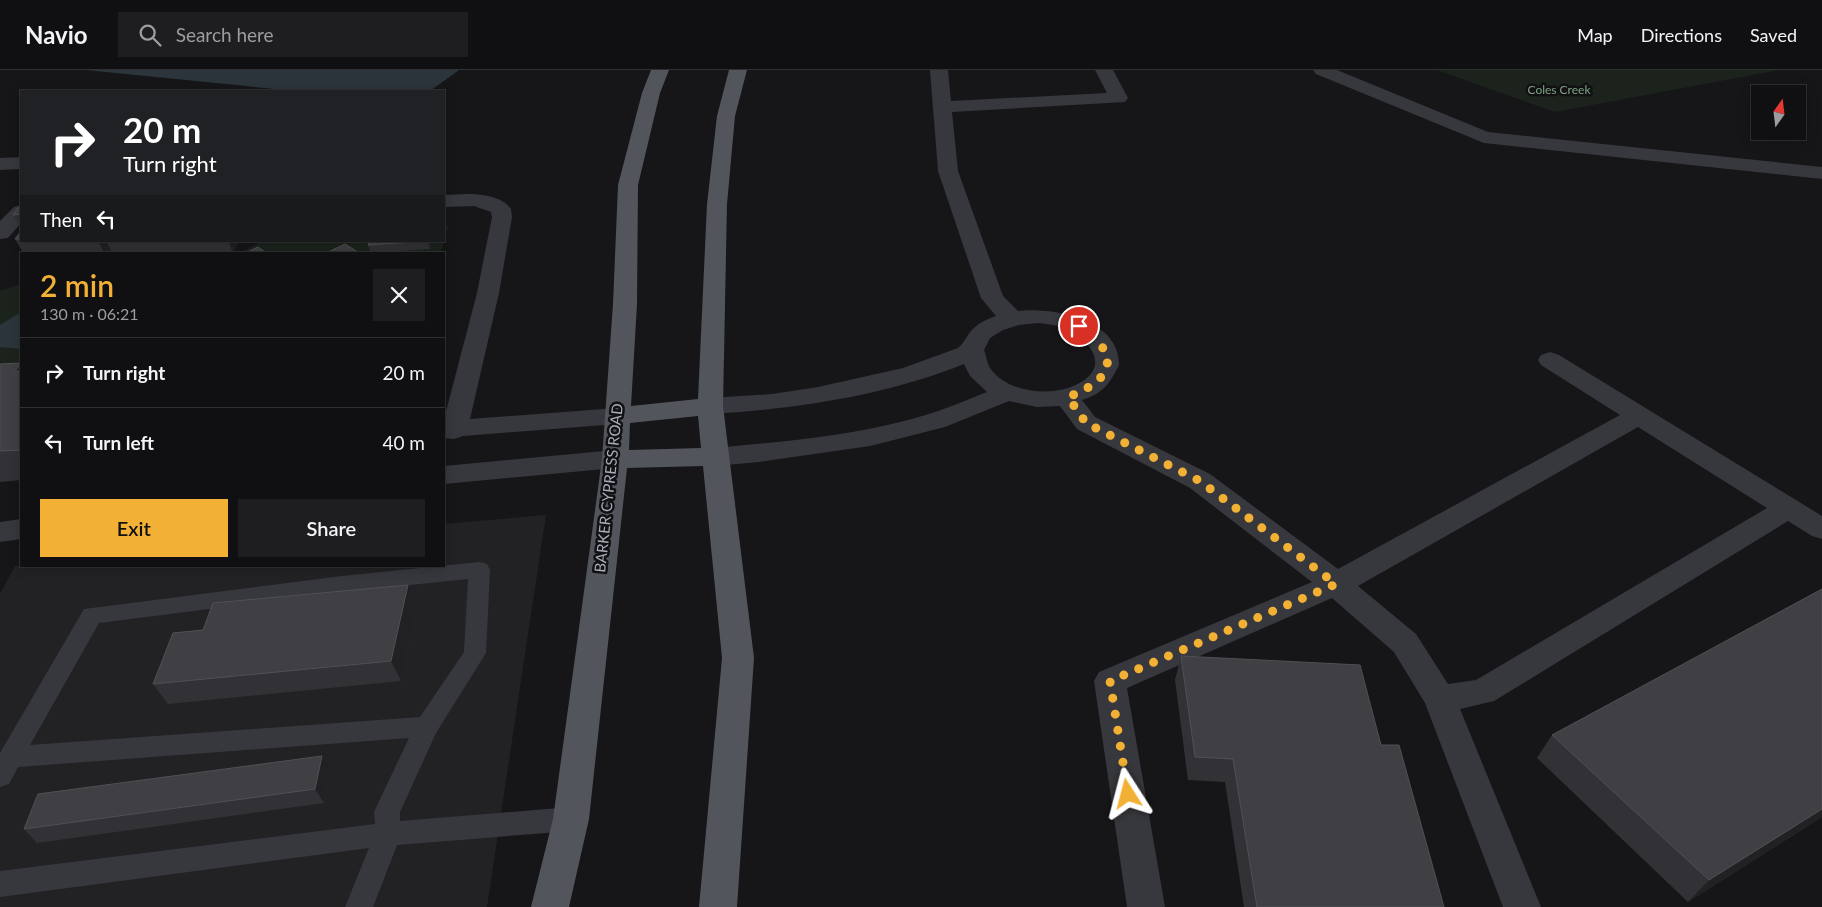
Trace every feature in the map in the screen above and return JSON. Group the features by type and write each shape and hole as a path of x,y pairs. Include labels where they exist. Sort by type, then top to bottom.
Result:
{"main road":[{"name":"BARKER CYPRESS ROAD","path":"550,907 571,819 615,459 625,304 628,186 651,93 660,70"},
{"path":"718,907 738,658 710,406 717,204 726,116 738,70"},
{"path":"617,416 710,406"},
{"path":"615,459 715,457"}],"street":[{"path":"939,70 948,171 992,298 1013,318"},
{"path":"942,107 1119,98 1104,70"},
{"path":"1322,70 1484,137 1822,173"},
{"path":"0,164 20,163"},
{"path":"445,201 481,201 493,204 501,209 502,217 488,293 449,429 617,416"},
{"path":"0,233 20,212"},
{"path":"1036,316 1058,319 1079,326 1095,336 1105,350 1107,364 1101,378 1087,389 1068,397 1048,399 1027,398 1007,392 991,384 979,374 973,362 972,350 979,336 994,325 1013,318 1036,316"},
{"path":"710,406 791,400 879,382 927,369 972,350"},
{"path":"1550,360 1822,529"},
{"path":"715,457 804,448 893,433 966,411 1007,392"},
{"path":"1068,397 1086,423 1200,481 1336,584 1405,643 1440,699 1522,907"},
{"path":"1146,907 1110,681 1336,584 1639,416"},
{"path":"445,475 615,459"},
{"path":"1440,699 1483,692 1788,508"},
{"path":"0,532 20,529"}],"lane":[{"path":"5,767 92,615 344,575 478,570 475,653 427,727 387,812 388,834 359,907"},
{"path":"5,767 427,727"},
{"path":"0,884 388,834 571,819"}],"shaded area":[{"path":"86,70 459,70 431,90 285,90"},
{"path":"20,313 20,349 0,347 0,325"},
{"path":"546,515 487,907 0,907 0,594 15,566 445,567 445,524"}],"green space":[{"name":"Coles Creek","path":"1437,70 1779,70 1555,112"},
{"path":"449,225 445,238 445,226"},
{"path":"260,242 444,242 441,252 242,252"},
{"path":"20,284 20,383 0,384 0,291"}],"building":[{"path":"20,205 20,214 13,215"},
{"path":"20,232 20,239 15,239"},
{"path":"370,242 413,242 368,245"},
{"path":"345,244 358,252 328,252"},
{"path":"258,247 265,252 247,252"},
{"path":"20,363 15,371 20,371 20,450 0,451 0,364"},
{"path":"408,585 391,661 153,684 173,633 203,630 213,603"},
{"path":"1822,589 1822,809 1709,880 1552,735"},
{"path":"1181,656 1360,665 1381,745 1399,745 1444,907 1257,907 1233,759 1195,757"},
{"path":"322,756 315,789 24,829 38,794"}],"route":[{"path":"1079,326 1095,336 1105,350 1107,364 1101,378 1087,389 1068,397 1086,423 1200,481 1336,584 1110,681 1128,794"}]}
